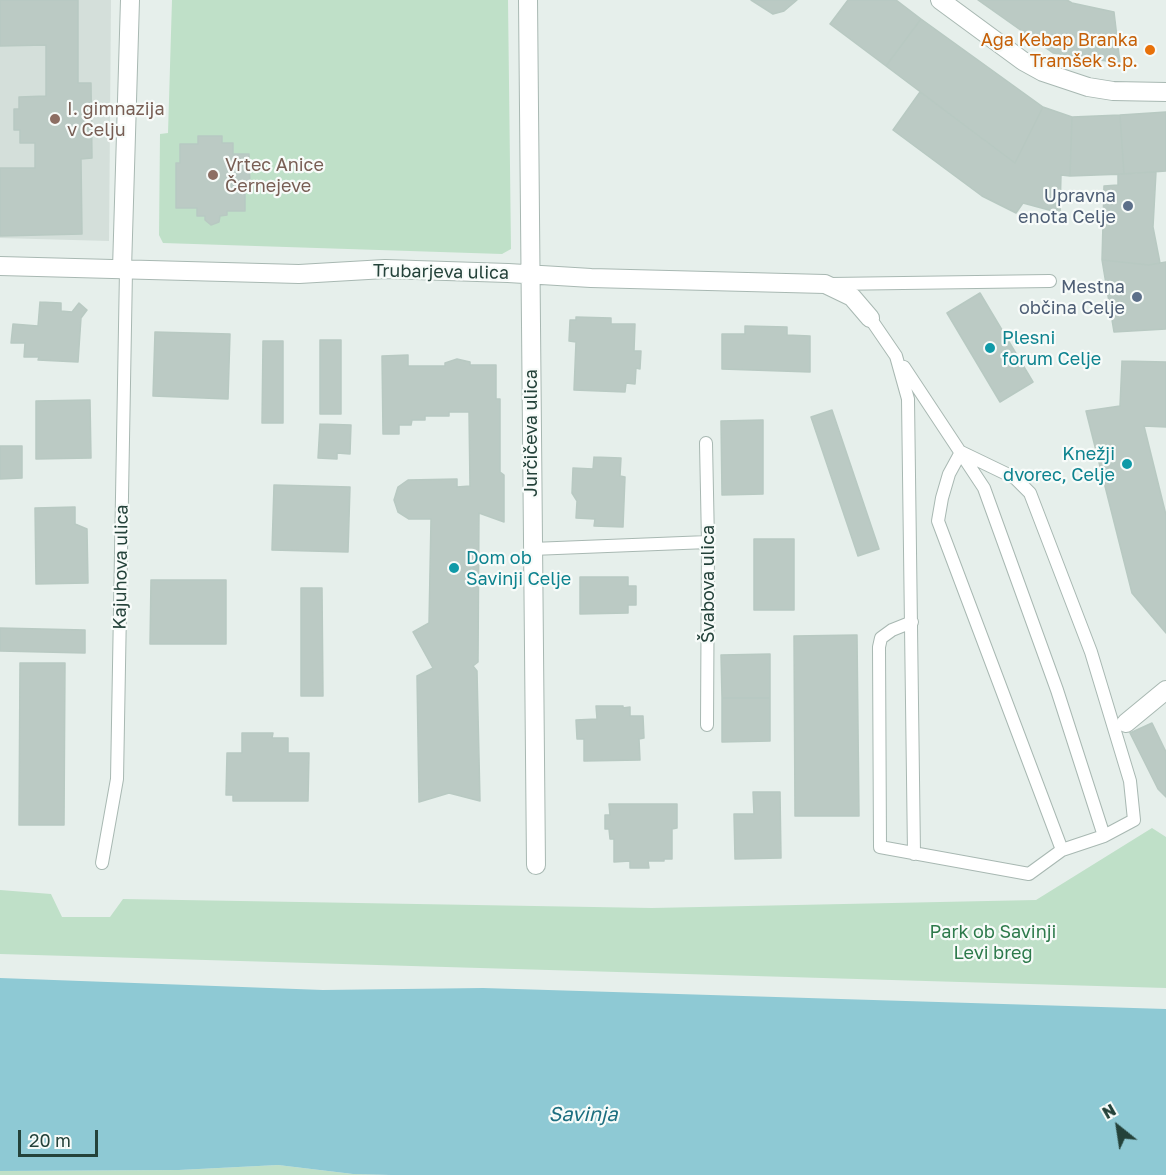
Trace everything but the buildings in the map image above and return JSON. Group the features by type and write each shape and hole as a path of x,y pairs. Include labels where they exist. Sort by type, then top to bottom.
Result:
{"street":[{"name":"Kajuhova ulica","path":"124,270 130,0"},
{"name":"Jurčičeva ulica","path":"528,0 536,865"},
{"path":"940,0 1023,61 1043,72 1088,87 1113,91 1166,92"},
{"name":"Trubarjeva ulica","path":"0,266 299,274 385,269 615,279 825,284 852,297 870,318"},
{"path":"1126,723 1166,690"}],"lane":[{"name":"Kajuhova ulica","path":"102,862 117,779 124,270"},
{"path":"825,284 1050,281"},
{"path":"870,318 984,488 1057,690 1104,836"},
{"path":"896,356 908,399 914,854"},
{"name":"Švabova ulica","path":"706,443 708,725"},
{"path":"912,622 892,630 881,638 879,647 880,847 1029,874 1062,850 1104,836 1134,820 1130,781 1091,652 1030,493 1015,478 961,452"},
{"path":"961,452 950,474 942,498 938,521 1062,850"},
{"path":"532,549 708,542"}],"shaded area":[{"name":"I. gimnazija v Celju","path":"0,0 111,0 109,241 0,238"}],"green space":[{"path":"172,0 508,0 511,249 502,254 163,243 159,235 160,134 168,133"},
{"name":"Park ob Savinji Levi breg","path":"1152,828 1166,837 1166,988 0,954 0,890 51,894 62,917 110,917 123,899 652,908 1036,900"},
{"path":"278,1165 353,1174 391,1175 0,1175 0,1171 179,1170"}],"water":[{"name":"Savinja","path":"0,978 323,990 483,988 1166,1009 1166,1175 391,1175 353,1174 278,1165 179,1170 0,1171"}],"place":[{"name":"Aga Kebap Branka Tramšek s.p.","path":"1150,50"},
{"name":"I. gimnazija v Celju","path":"55,119"},
{"name":"Vrtec Anice Černejeve","path":"213,175"},
{"name":"Upravna enota Celje","path":"1128,206"},
{"name":"Mestna občina Celje","path":"1137,297"},
{"name":"Plesni forum Celje","path":"990,348"},
{"name":"Knežji dvorec, Celje","path":"1127,464"},
{"name":"Dom ob Savinji Celje","path":"454,568"}]}
